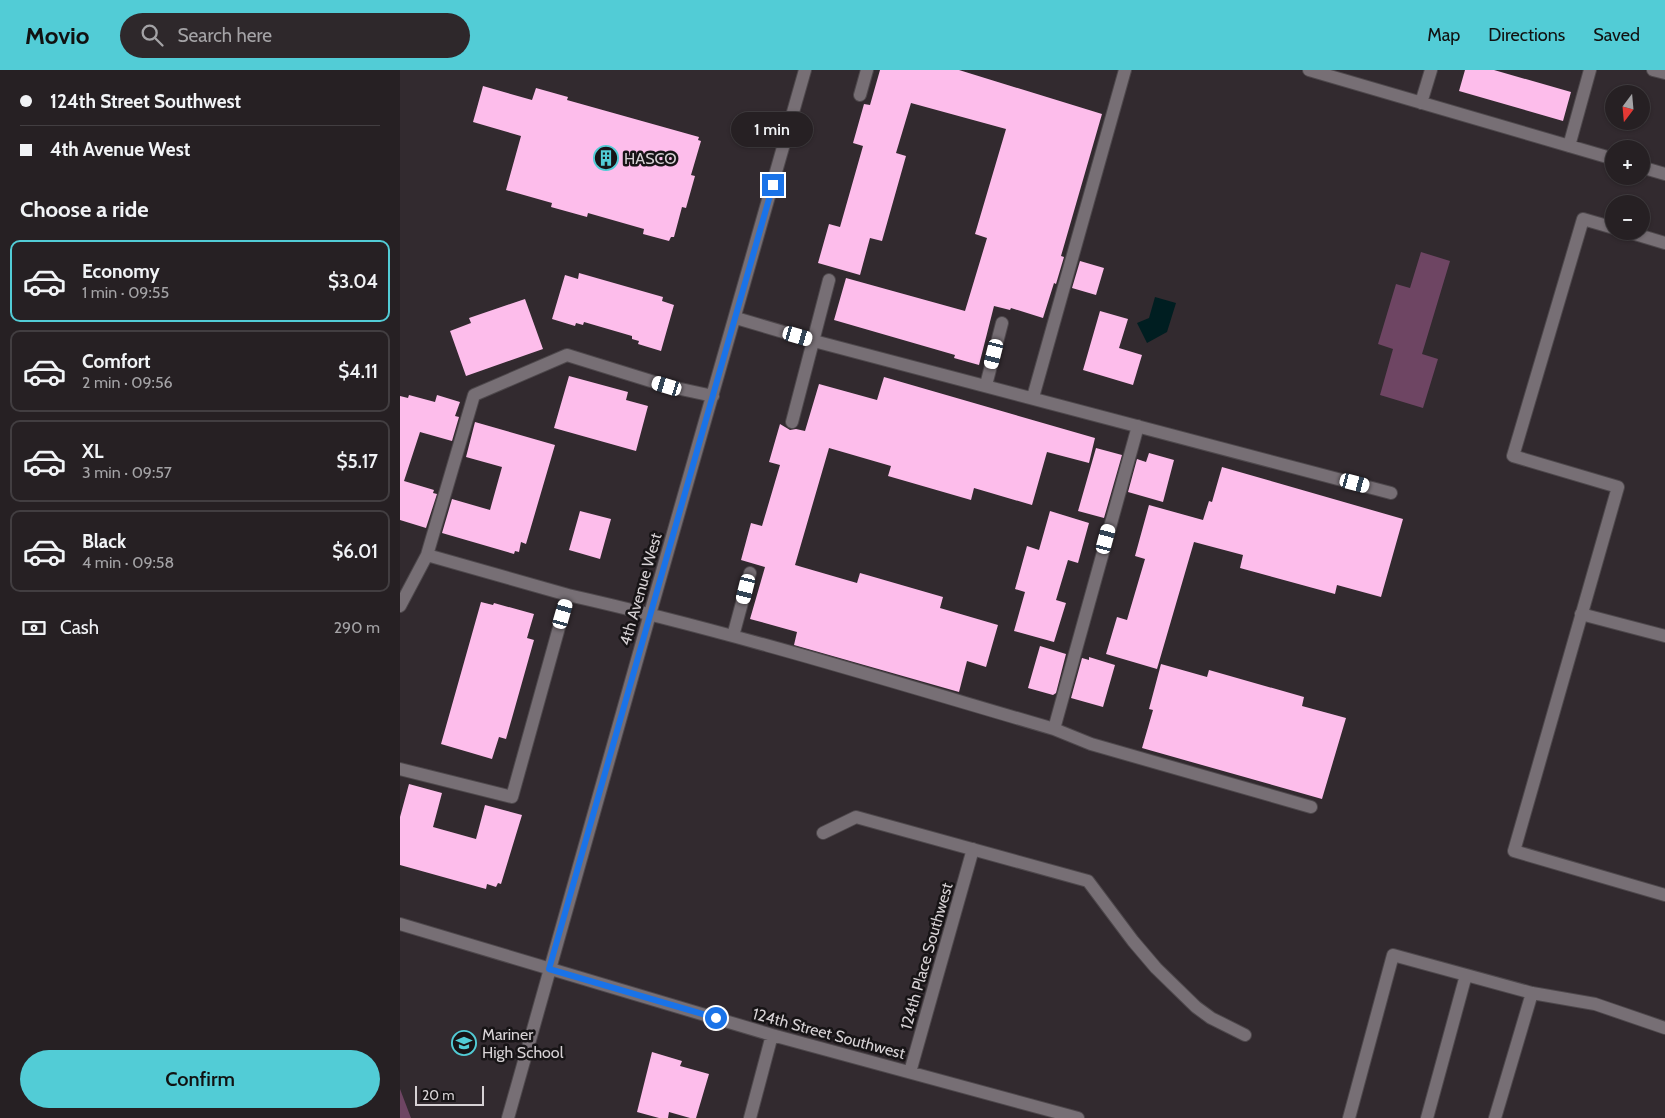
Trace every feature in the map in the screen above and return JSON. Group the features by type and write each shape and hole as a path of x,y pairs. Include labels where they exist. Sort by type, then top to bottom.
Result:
{"street":[{"name":"4th Avenue West","path":"508,1118 806,70"},
{"path":"860,95 867,70"},
{"path":"1033,397 1125,70"},
{"path":"1309,70 1605,156"},
{"path":"1421,103 1431,70"},
{"path":"1569,146 1590,70"},
{"path":"1653,70 1665,73"},
{"path":"1650,170 1665,174"},
{"path":"1605,225 1583,219 1513,456 1618,487 1514,851 1665,896"},
{"path":"1650,238 1665,243"},
{"path":"792,422 829,280"},
{"path":"736,318 814,341 1033,397 1391,493"},
{"path":"986,385 1002,323"},
{"path":"400,606 427,555 474,395 567,355 667,386 713,396"},
{"path":"1054,729 1138,426"},
{"path":"427,555 568,596 650,614 734,636 1054,729 1092,744 1311,807"},
{"path":"734,636 750,573"},
{"path":"400,770 512,797 568,596"},
{"path":"1581,614 1665,636"},
{"path":"823,833 856,817 1088,881 1156,968 1196,1007 1211,1018 1245,1035"},
{"name":"124th Place Southwest","path":"910,1072 973,849"},
{"name":"124th Street Southwest","path":"400,924 772,1035 910,1072 1039,1113 1078,1118"},
{"path":"1349,1118 1393,955 1532,993 1595,1004 1665,1028"},
{"path":"1427,1118 1466,975"},
{"path":"1496,1118 1532,993"},
{"path":"750,1118 772,1035"}],"shaded area":[{"path":"1421,252 1450,261 1422,354 1438,359 1423,408 1380,395 1393,349 1378,344 1396,284 1410,288"},
{"path":"400,1089 411,1118 400,1118"}],"water":[{"path":"1155,297 1176,303 1167,332 1147,343 1137,323 1149,318"}],"building":[{"path":"880,70 959,70 1102,114 1061,256 1064,257 1043,318 1011,308 1010,310 994,306 979,365 954,358 955,355 834,320 846,278 965,311 987,238 975,234 1006,129 911,103 896,153 906,156 882,241 870,238 860,275 818,263 829,224 840,227 863,146 853,143 864,104 870,105"},
{"path":"1465,70 1494,70 1571,92 1563,121 1459,91"},
{"name":"HASCO","path":"483,86 532,100 536,88 568,97 567,100 699,137 698,140 701,141 691,175 695,176 686,208 682,207 674,237 671,237 669,241 643,234 644,229 588,213 587,217 551,207 552,203 506,190 521,136 473,122"},
{"path":"1080,261 1104,268 1096,295 1072,288"},
{"path":"579,273 663,297 662,301 674,305 661,351 638,344 639,341 632,339 632,336 584,322 583,325 576,323 575,326 552,319 565,275 578,279"},
{"path":"525,299 543,349 466,376 450,331 471,323 469,318"},
{"path":"1100,311 1128,319 1119,348 1142,355 1133,385 1083,370"},
{"path":"569,376 628,392 626,400 648,406 636,451 554,428"},
{"path":"884,377 1095,438 1089,463 1047,452 1032,505 974,488 971,500 888,476 891,466 829,448 795,565 857,583 860,573 943,597 940,608 998,625 986,667 967,661 959,692 794,645 797,632 750,619 765,567 741,560 751,523 762,526 780,465 769,462 780,424 790,430 805,431 819,384 877,400"},
{"path":"409,395 435,402 437,395 460,402 455,416 459,417 452,441 420,432 404,481 434,490 433,493 437,494 426,528 400,520 400,396 408,398"},
{"path":"475,422 555,445 526,544 521,542 519,552 515,551 514,554 442,533 452,499 490,510 502,467 466,457"},
{"path":"1096,448 1122,455 1104,518 1078,511"},
{"path":"1149,453 1174,460 1163,502 1128,492 1137,459 1146,462"},
{"path":"1222,467 1403,519 1381,597 1337,585 1335,594 1240,568 1243,555 1194,542 1157,669 1106,654 1117,617 1127,620 1145,559 1135,556 1149,505 1203,520 1209,501 1212,502"},
{"path":"580,511 611,519 600,559 569,550"},
{"path":"1050,511 1089,523 1078,563 1068,560 1056,600 1066,603 1054,642 1014,631 1025,592 1015,589 1027,546 1039,550"},
{"path":"481,602 493,605 494,603 534,614 527,638 534,640 506,739 499,737 492,759 441,744"},
{"path":"1040,646 1066,654 1056,693 1053,695 1028,688"},
{"path":"1089,657 1115,665 1103,707 1071,698 1082,658 1089,660"},
{"path":"1161,664 1207,677 1209,670 1304,697 1302,706 1346,718 1322,799 1142,748 1153,710 1149,709"},
{"path":"409,784 442,793 433,827 476,839 485,805 522,815 501,884 498,883 496,887 487,884 486,889 400,865 400,817"},
{"path":"652,1052 682,1061 680,1066 709,1074 696,1118 669,1112 668,1118 659,1118 637,1112"}],"place":[{"name":"HASCO","path":"606,158"},
{"name":"Mariner High School","path":"464,1043"}],"route":[{"path":"716,1018 549,969 773,185"}]}
